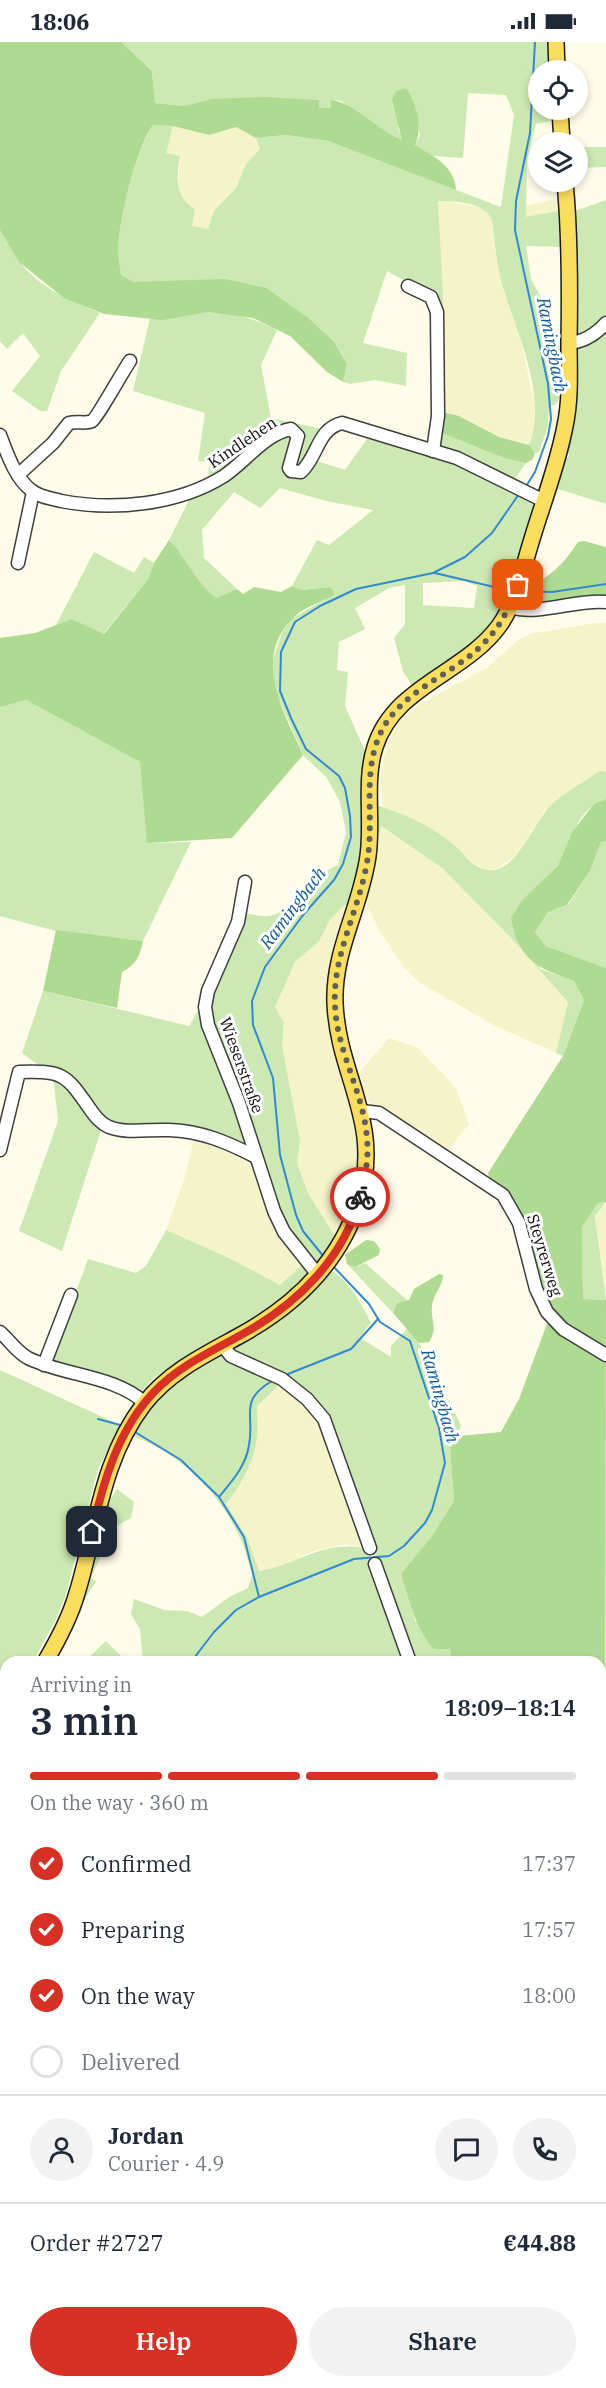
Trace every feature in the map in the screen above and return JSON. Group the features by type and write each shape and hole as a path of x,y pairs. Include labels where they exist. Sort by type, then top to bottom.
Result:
{"main road":[{"path":"556,42 557,60"},
{"path":"48,1656 70,1615 102,1488 127,1428 145,1403 175,1373 288,1306 320,1273 340,1244 354,1214 364,1182 368,1153 362,1111 341,1042 335,990 339,955 360,892 368,856 371,768 375,745 386,721 403,701 479,648 499,626 511,605 518,585 538,498 565,427 570,239 566,192"}],"street":[{"path":"408,286 431,297 437,312 438,416 433,451"},
{"path":"569,343 590,337 606,323"},
{"path":"18,476 53,443 69,423 91,422 98,416 110,391 130,361"},
{"name":"Kindlehen","path":"33,492 59,500 105,507 163,498 209,484 225,475 277,434 291,429 298,436 289,468 291,471 301,472 322,436 335,425 342,423 358,426 388,440 433,451 477,467 538,498"},
{"path":"0,435 18,476 33,492 18,563"},
{"path":"511,605 535,609 581,601 606,602"},
{"name":"Wieserstraße","path":"245,882 238,922 208,990 204,1007 208,1025 239,1103 274,1211 285,1232 320,1273"},
{"path":"0,1150 19,1072 45,1071 61,1074 71,1081 97,1119 107,1126 119,1130 169,1130 205,1134 256,1157"},
{"name":"Steyrerweg","path":"362,1111 369,1110 379,1113 503,1195 519,1223 536,1288 547,1312 563,1329 606,1355"},
{"path":"44,1365 71,1295"},
{"path":"0,1332 24,1356 44,1365 108,1383 132,1393 145,1403"},
{"path":"222,1345 231,1356 282,1379 307,1399 324,1419 370,1548"},
{"path":"375,1564 408,1656"}],"shaded area":[{"path":"173,126 209,135 236,127 256,138 260,149 246,164 236,188 214,211 208,229 191,226 178,190 180,157 165,153"},
{"path":"562,198 563,210 526,218 525,206"},
{"path":"438,200 480,207 490,213 501,278 518,329 534,401 535,426 529,445 499,437 459,416 444,414"},
{"path":"606,623 606,772 600,772 543,813 520,853 498,868 486,870 468,860 440,835 383,807 380,780 383,761 393,728 405,716 421,703 487,668 517,641 530,634"},
{"path":"380,826 442,868 513,940 568,1002 556,1053 497,1027 420,983 404,968 378,928 366,902"},
{"path":"352,903 335,951 347,1077 363,1163 350,1212 336,1238 308,1193 297,1163 300,1141 282,1045 284,1023 275,1007 295,962 319,941 330,920 343,906"},
{"path":"389,1038 417,1047 456,1088 469,1124 445,1154 386,1116 361,1094 357,1075"},
{"path":"194,1138 218,1142 251,1158 302,1265 280,1285 227,1257 166,1230 185,1177"},
{"path":"606,1205 606,1294 595,1216 598,1209"},
{"path":"280,1384 317,1414 366,1548 346,1544 310,1552 287,1564 259,1571 247,1537 226,1504 246,1472 254,1449 257,1436 257,1406"}],"green space":[{"path":"0,42 121,42 152,71 155,103 184,106 211,99 266,97 319,100 319,108 331,108 331,100 358,111 384,131 402,140 392,99 396,91 406,88 418,116 419,131 415,145 447,168 452,174 456,190 328,141 286,135 256,138 236,127 209,135 173,126 153,125 135,166 125,201 118,247 121,275 134,282 225,279 266,288 307,317 334,342 347,364 343,382 327,372 290,336 253,318 208,312 163,320 104,314 64,298 19,262 0,230"},
{"path":"121,42 553,42 552,60 528,60 528,120 555,120 536,124 534,132 528,132 526,217 563,210 565,247 526,246 531,279 549,312 565,365 563,393 555,405 549,405 548,426 539,452 535,453 529,445 534,426 535,405 532,384 521,340 501,280 492,220 483,209 476,206 461,202 438,201 443,296 439,432 504,458 526,463 508,489 534,505 536,510 506,602 482,639 413,687 403,671 394,638 405,624 405,585 389,588 355,608 365,629 339,642 337,670 348,672 345,706 368,758 366,839 352,903 343,906 330,920 319,941 295,962 275,1007 284,1023 282,1045 300,1141 297,1163 308,1193 336,1238 310,1273 276,1305 155,1377 140,1393 51,1361 88,1259 136,1273 146,1266 166,1230 227,1257 280,1285 302,1265 253,1158 194,1138 101,1130 62,1251 19,1231 58,1121 53,1076 22,1053 43,991 189,1026 199,1009 236,914 269,916 277,914 319,876 338,865 346,832 340,802 327,778 303,755 275,690 272,662 282,633 291,619 334,594 329,587 302,590 292,586 317,540 329,545 373,510 326,501 280,488 260,508 234,492 202,530 204,558 237,589 217,599 210,593 169,540 191,496 208,490 209,462 198,461 205,413 133,391 150,318 223,312 251,319 277,330 261,365 271,418 318,428 327,434 314,460 345,470 373,430 427,445 432,441 434,374 432,295 387,271 363,343 407,353 406,386 375,380 350,384 343,382 347,364 334,342 165,283 134,282 121,275 118,247 130,184 141,150 153,125 173,126 166,153 180,156 178,186 184,199 195,209 192,226 208,229 214,211 236,188 246,164 260,149 256,138 286,135 328,141 501,207 514,115 506,95 468,93 463,158 433,156 415,145 420,135 412,97 398,128 403,141 385,133 341,101 332,100 331,108 319,108 319,100 211,99 184,106 155,103 152,71","holes":["464,581 477,586 474,608 423,605 423,583"]},
{"path":"588,147 606,147 606,167 588,168"},
{"path":"606,200 606,504 555,488 565,458 568,458 569,454 566,453 572,212"},
{"path":"0,230 20,262 37,279 57,293 100,313 61,371 47,411 40,411 12,391 40,356 23,333 7,349 0,341"},
{"path":"441,414 459,416 499,437 529,445 535,453 533,459 526,463 504,458 439,432"},
{"path":"169,540 203,586 217,598 237,589 243,594 254,587 281,592 292,586 302,590 329,587 333,590 334,595 305,609 290,621 279,637 274,653 273,671 276,688 288,723 303,755 232,838 147,843 140,762 26,700 0,707 0,638 35,633 72,619 104,634 148,579 154,563"},
{"path":"584,541 606,547 606,599 597,597 526,603 522,600 524,590 555,570 578,542"},
{"path":"94,552 134,573 144,557 154,563 148,579 103,634 72,619 56,625"},
{"path":"26,700 140,762 148,843 191,842 143,941 56,931 0,916 0,707"},
{"path":"600,771 606,772 606,799 586,812 575,828 558,866 523,899 540,969 574,981 584,1000 563,1056 556,1053 568,1002 513,940 442,868 381,826 366,902 363,898 376,805 426,826 445,837 473,864 490,870 501,868 511,861 551,805 568,791"},
{"path":"606,799 606,841 601,842 590,871 567,905 548,912 535,932 546,946 606,968 606,1202 598,1203 582,1227 583,1299 606,1300 605,1656 451,1656 450,1649 434,1649 427,1641 413,1613 401,1574 432,1536 454,1501 450,1447 456,1444 459,1436 501,1432 519,1399 551,1313 542,1295 512,1200 489,1177 488,1173 563,1056 584,1000 574,981 540,966 524,953 514,932 511,918 523,899 558,866 572,832 594,804"},
{"path":"606,841 606,968 546,946 535,932 548,912 568,905 590,871 601,842"},
{"path":"56,930 143,941 137,960 122,972 117,1008 43,991"},
{"path":"606,1202 595,1216 606,1300 583,1299 582,1227 598,1203"},
{"path":"366,1240 374,1241 380,1249 379,1255 355,1267 347,1264 345,1255"},
{"path":"365,1263 408,1301 397,1303 393,1313 347,1264 355,1267"},
{"path":"329,1272 334,1272 346,1283 371,1322 356,1343 362,1339 391,1357 391,1346 408,1328 419,1343 461,1425 456,1444 450,1447 454,1501 432,1536 402,1574 415,1621 450,1649 451,1656 143,1656 140,1629 131,1614 134,1599 164,1610 187,1611 202,1617 229,1597 248,1588 252,1575 240,1537 217,1499 186,1467 149,1443 129,1435 151,1401 196,1366 218,1355 258,1370 238,1357 231,1347","holes":["280,1384 321,1411 379,1564 370,1562 366,1548 350,1546 323,1550 274,1568 259,1571 247,1537 226,1504 242,1480 254,1453 257,1406"]},
{"path":"439,1274 443,1275 432,1306 434,1328 432,1337 429,1342 419,1343 393,1313 397,1303 409,1300 414,1289"},
{"path":"0,1370 120,1425 98,1469 66,1594 56,1619 36,1656 0,1656"},
{"path":"117,1489 134,1502 131,1518 113,1528 91,1578 96,1581 77,1612 108,1498 111,1498"},
{"path":"106,1641 121,1656 90,1656"}],"waterway":[{"name":"Ramingbach","path":"525,488 535,472 548,436 551,419 548,384 515,230 516,201 530,133 535,42"},
{"name":"Ramingbach","path":"324,1257 303,1231 296,1215 280,1155 273,1078 253,1025 252,1001 265,967 303,915 334,880 343,864 351,837 350,816 345,788 339,776 306,749 291,718 280,691 281,652 295,622 320,606 356,589 433,573 465,557 492,533 519,494"},
{"path":"435,573 511,591"},
{"path":"522,591 552,592 606,584"},
{"name":"Ramingbach","path":"196,1656 214,1632 236,1610 259,1597 354,1559 389,1556 404,1546 425,1523 432,1510 445,1463 439,1428 410,1341 380,1322 369,1304 332,1265"},
{"name":"Ramingbach","path":"288,1374 351,1349 378,1319"},
{"name":"Ramingbach","path":"259,1597 244,1537 219,1497 245,1460 250,1434 251,1402 261,1388 272,1381"},
{"path":"98,1419 124,1426"},
{"path":"135,1432 181,1460 219,1497"}],"way so far":[{"path":"360,1197 368,1153 367,1137 362,1111 337,1026 335,990 339,955 365,876 370,836 372,758 375,745 386,721 403,701 479,648 499,626 506,616 518,585"}],"route":[{"path":"92,1532 102,1488 114,1455 126,1430 153,1393 189,1363 272,1317 300,1295 318,1275 340,1244 360,1197"}]}
